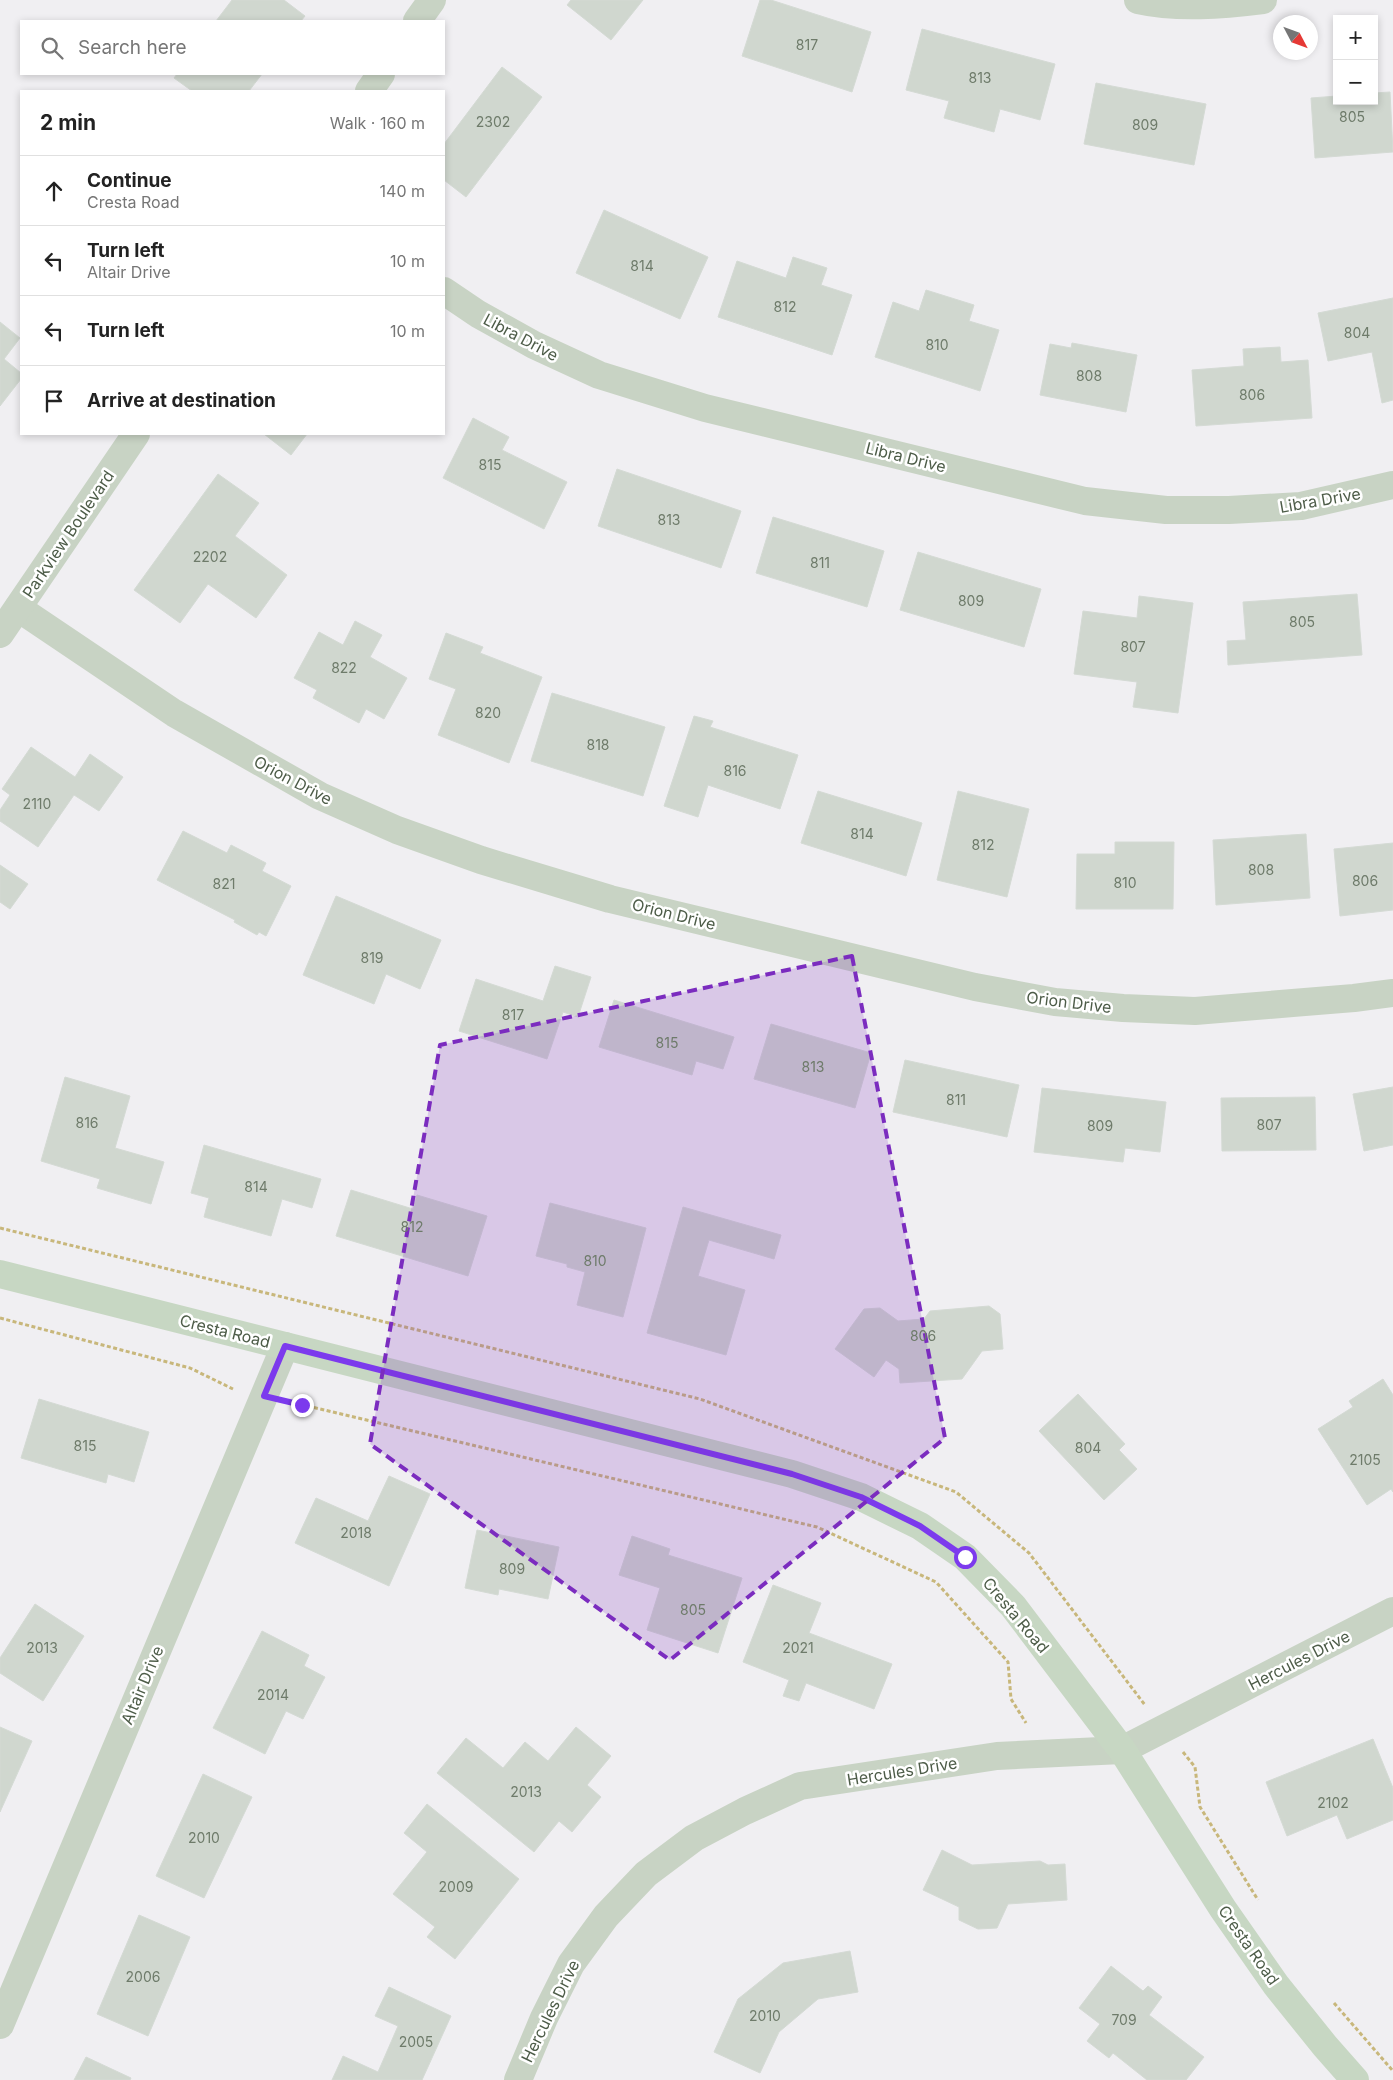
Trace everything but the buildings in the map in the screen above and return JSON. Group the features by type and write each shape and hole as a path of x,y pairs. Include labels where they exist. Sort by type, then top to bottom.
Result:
{"main road":[{"name":"Cresta Road","path":"0,1274 782,1472 861,1497 920,1526 965,1557 1013,1606 1122,1750 1223,1909 1266,1970 1324,2046 1355,2080"}],"street":[{"path":"419,20 432,0"},
{"path":"1138,0 1152,3 1193,5 1263,0"},
{"path":"370,90 380,75"},
{"name":"Libra Drive","path":"445,292 478,314 534,345 599,375 705,408 1085,501 1166,510 1229,510 1301,506 1393,485"},
{"name":"Parkview Boulevard","path":"0,634 135,435"},
{"name":"Orion Drive","path":"18,608 174,713 320,796 397,830 481,860 610,899 975,987 1055,1002 1123,1008 1196,1011 1344,999 1393,993"},
{"name":"Altair Drive","path":"0,2025 285,1346"},
{"name":"Hercules Drive","path":"518,2080 544,2018 571,1964 606,1916 646,1874 694,1838 745,1811 800,1786 997,1756 1122,1750 1393,1611"}],"path":[{"path":"0,1228 700,1399 956,1492 1029,1554 1195,1767 1200,1807 1262,1906"},
{"path":"0,1318 190,1368 228,1388 817,1527 936,1582 1008,1662 1011,1700 1022,1718 1050,1753"},
{"path":"1330,1999 1393,2071"}],"highlighted area":[{"path":"852,956 945,1438 670,1660 370,1444 440,1045"}],"route":[{"path":"302,1405 264,1396 285,1346 792,1474 861,1497 920,1526 965,1557"}]}
